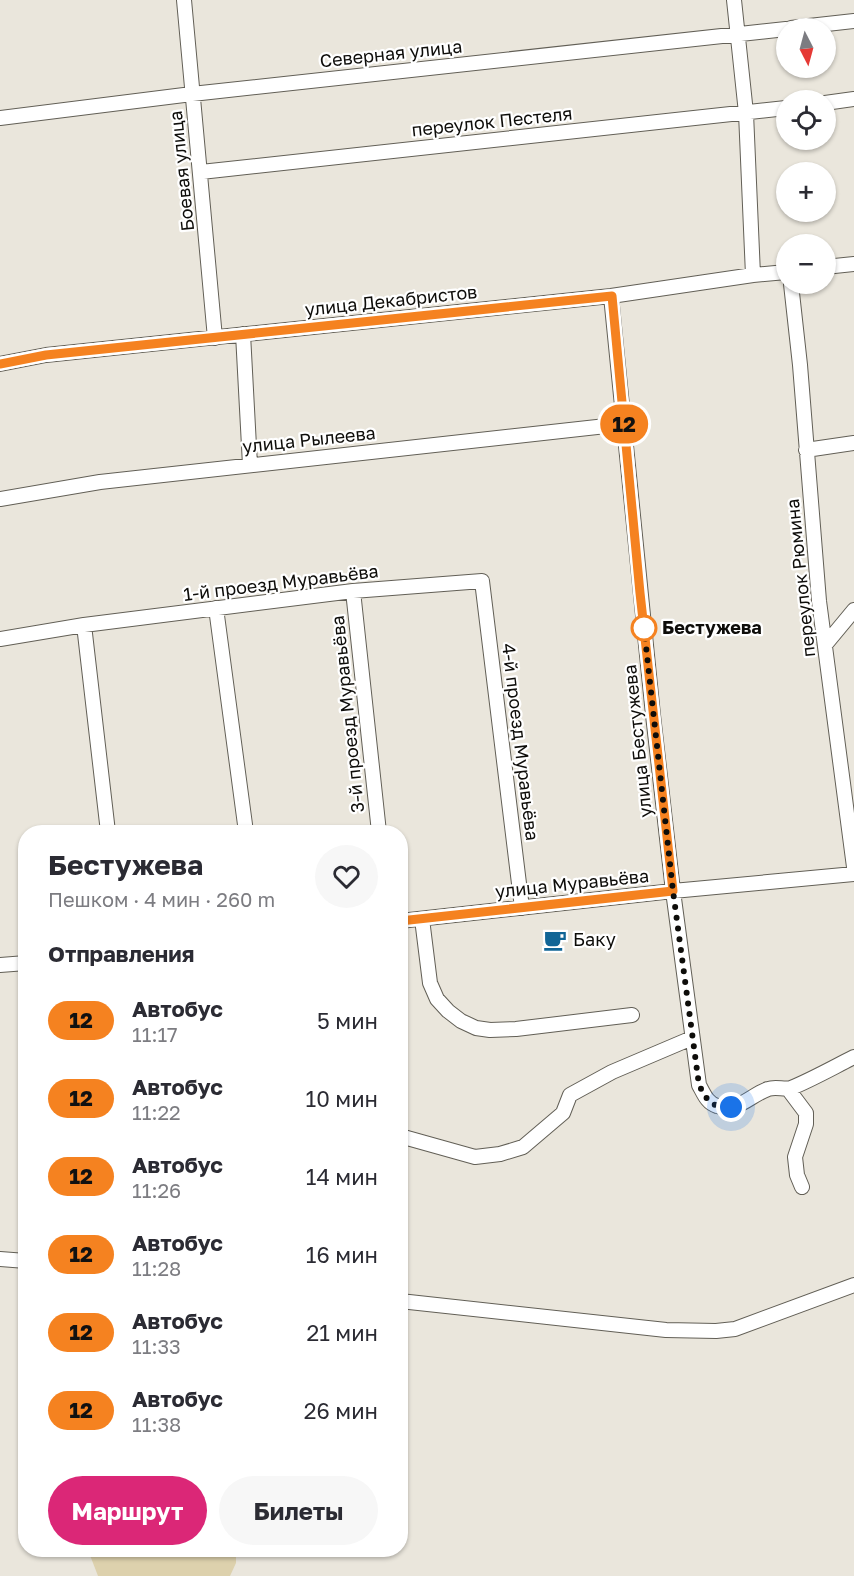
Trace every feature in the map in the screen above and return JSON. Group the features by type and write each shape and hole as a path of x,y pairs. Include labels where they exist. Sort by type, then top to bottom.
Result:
{"street":[{"name":"Боевая улица","path":"184,0 215,338"},
{"path":"734,0 746,113 753,275"},
{"path":"836,23 854,21"},
{"name":"Северная улица","path":"0,118 192,93 776,30"},
{"path":"836,101 854,99"},
{"name":"переулок Пестеля","path":"201,172 776,109"},
{"path":"836,266 854,264"},
{"name":"улица Декабристов","path":"0,364 46,355 612,296 776,273"},
{"name":"переулок Рюмина","path":"792,294 819,601 854,867"},
{"name":"улица Бестужева","path":"612,296 653,715 673,891 699,1085 707,1100 718,1107 743,1104 765,1089 776,1086 788,1089"},
{"path":"243,334 250,465"},
{"name":"улица Рылеева","path":"0,499 100,482 624,424"},
{"path":"806,450 854,443"},
{"name":"1-й проезд Муравьёва","path":"0,639 84,625 353,591 482,581"},
{"name":"4-й проезд Муравьёва","path":"482,581 522,908"},
{"name":"3-й проезд Муравьёва","path":"353,591 378,825"},
{"path":"216,608 245,825"},
{"path":"825,645 854,610"},
{"path":"84,625 107,825"},
{"name":"улица Муравьёва","path":"408,920 854,874"},
{"path":"423,919 430,983 437,999 460,1021 476,1028 490,1030 632,1015"},
{"path":"0,965 18,964"},
{"path":"408,1138 475,1157 500,1154 523,1147 563,1113 570,1095 612,1072 692,1038"},
{"path":"802,1187 797,1175 795,1157 806,1124 806,1113 788,1089 854,1057"},
{"path":"0,1260 18,1261"},
{"path":"408,1302 666,1330 716,1331 735,1329 854,1285"}],"shaded area":[{"path":"91,1557 236,1557 236,1563 230,1576 98,1576"}],"bus line":[{"name":"12","path":"0,364 46,355 612,296 640,593 673,891 408,920"}],"place":[{"name":"Бестужева","path":"644,628"},
{"name":"Баку","path":"555,940"}],"route":[{"path":"644,628 673,891 699,1085 707,1100 718,1107 731,1107"}]}
